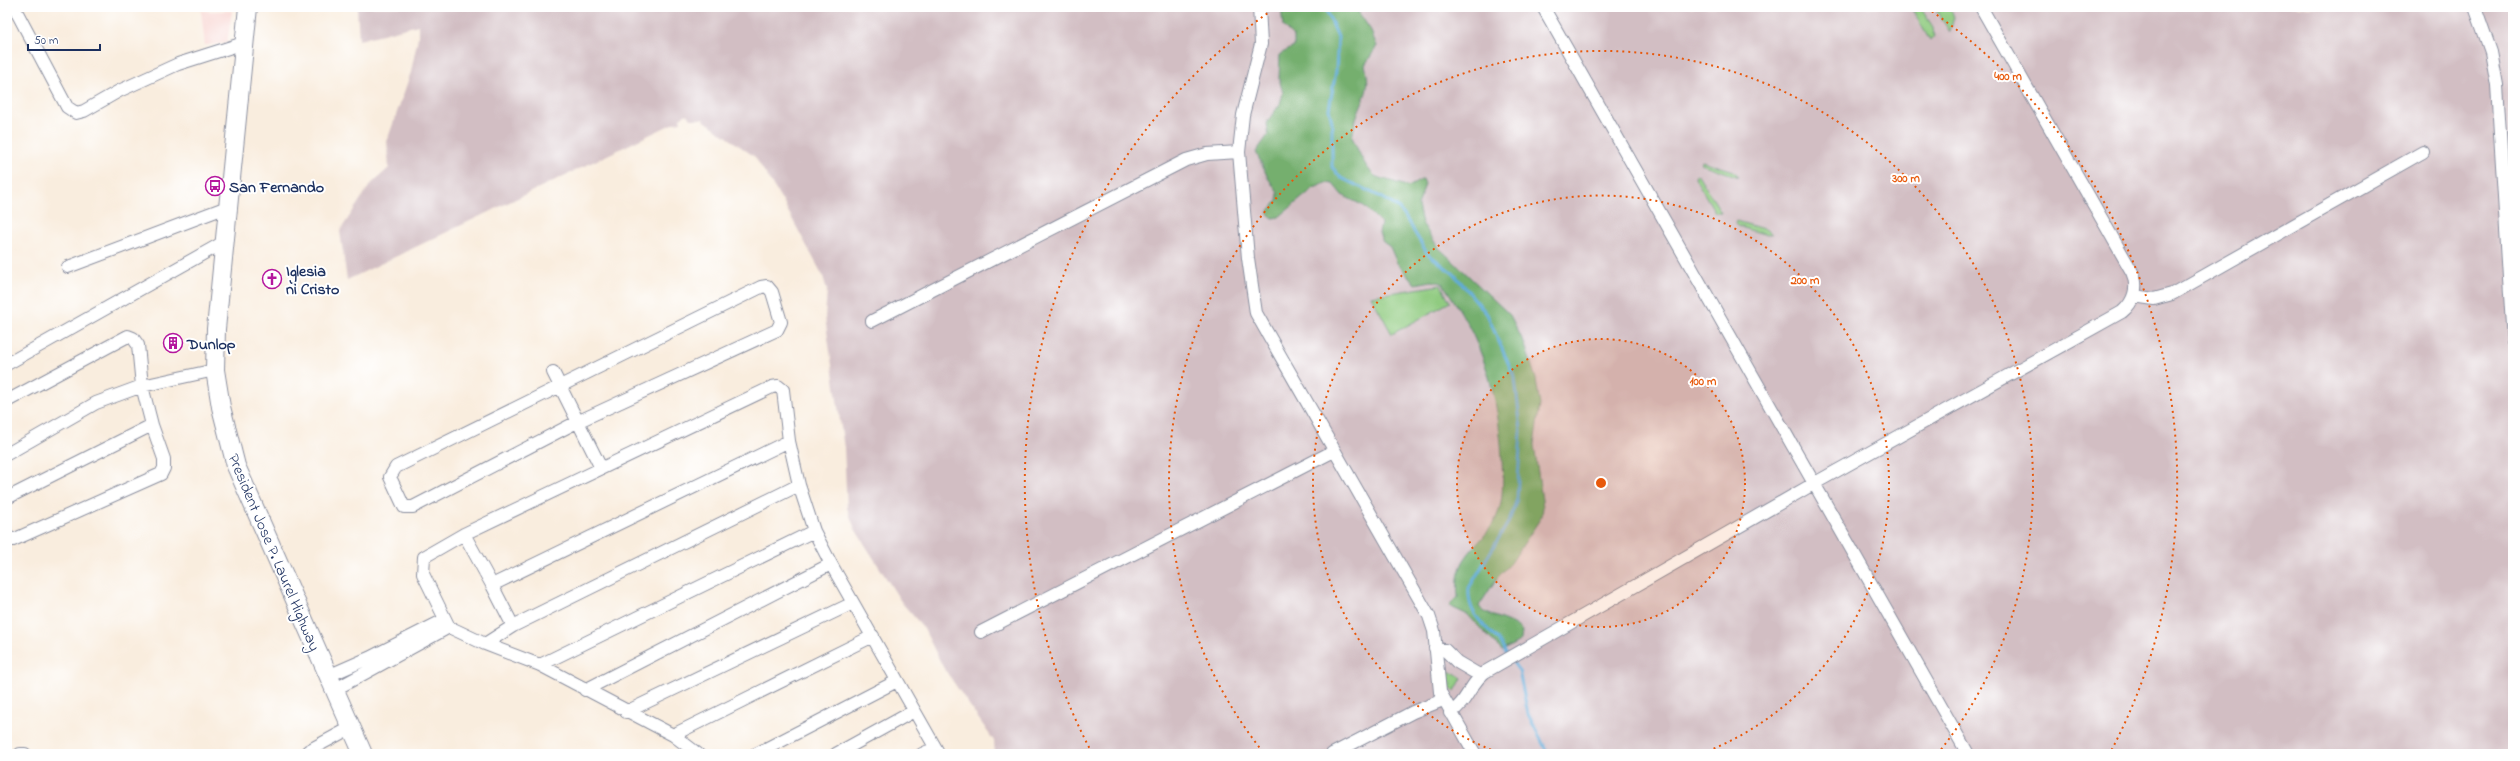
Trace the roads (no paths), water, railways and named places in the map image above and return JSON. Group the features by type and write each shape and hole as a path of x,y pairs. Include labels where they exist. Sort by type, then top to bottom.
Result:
{"highway":[{"name":"President Jose P. Laurel Highway","path":"248,7 227,207 215,370 220,407 236,466 363,754"}],"street":[{"path":"14,7 67,107 76,113 84,111 104,98 178,64 244,43"},
{"path":"1259,7 1261,44 1243,115 1239,152 1248,258 1256,313 1429,616 1434,631 1438,679 1443,700 1475,754"},
{"path":"1543,7 1968,754"},
{"path":"1450,712 1461,705 1481,676 1498,664 1815,483 2122,312 2134,296 2135,285 2132,272 1981,7"},
{"path":"2475,7 2491,52 2497,85 2513,342"},
{"path":"872,321 1186,160 1206,154 1239,152"},
{"path":"2134,296 2154,299 2172,294 2423,152"},
{"path":"68,267 227,207"},
{"path":"7,364 224,242"},
{"path":"767,286 772,292 781,322 777,330 577,422 413,507 404,507 390,477 396,467 560,386 761,287 767,286"},
{"path":"7,402 128,336 133,338 138,345 142,386 152,425 164,460 164,468 160,474 13,540 7,536"},
{"path":"7,454 96,403 142,386 215,370"},
{"path":"553,372 601,468"},
{"path":"698,754 673,735 584,690 540,665 485,644 447,623 423,574 423,561 424,557 464,534 772,387 778,386 783,390 789,441 814,531 852,603 873,636 937,751 922,754"},
{"path":"7,498 152,425"},
{"path":"492,585 789,441"},
{"path":"981,632 1334,451"},
{"path":"485,644 513,626 800,485"},
{"path":"540,665 814,531"},
{"path":"464,534 513,626"},
{"path":"584,690 831,564"},
{"path":"626,712 852,603"},
{"path":"331,683 447,623"},
{"path":"673,735 873,636"},
{"path":"1435,648 1445,650 1458,662 1481,676"},
{"path":"756,754 897,681"},
{"path":"1332,754 1413,712 1443,700"},
{"path":"836,754 914,711"},
{"path":"308,751 352,727"},
{"path":"20,754 25,754"}],"waterway":[{"path":"1325,7 1338,37 1336,71 1329,109 1332,122 1332,167 1341,178 1396,206 1404,215 1427,253 1454,274 1487,314 1515,379 1521,430 1517,499 1509,521 1469,588 1470,604 1473,611 1481,623 1498,640 1508,656"},
{"path":"1512,661 1519,671 1528,714 1548,754"}],"place":[{"name":"San Fernando","path":"215,186"},
{"name":"Iglesia ni Cristo","path":"272,279"},
{"name":"Dunlop","path":"173,343"}]}
